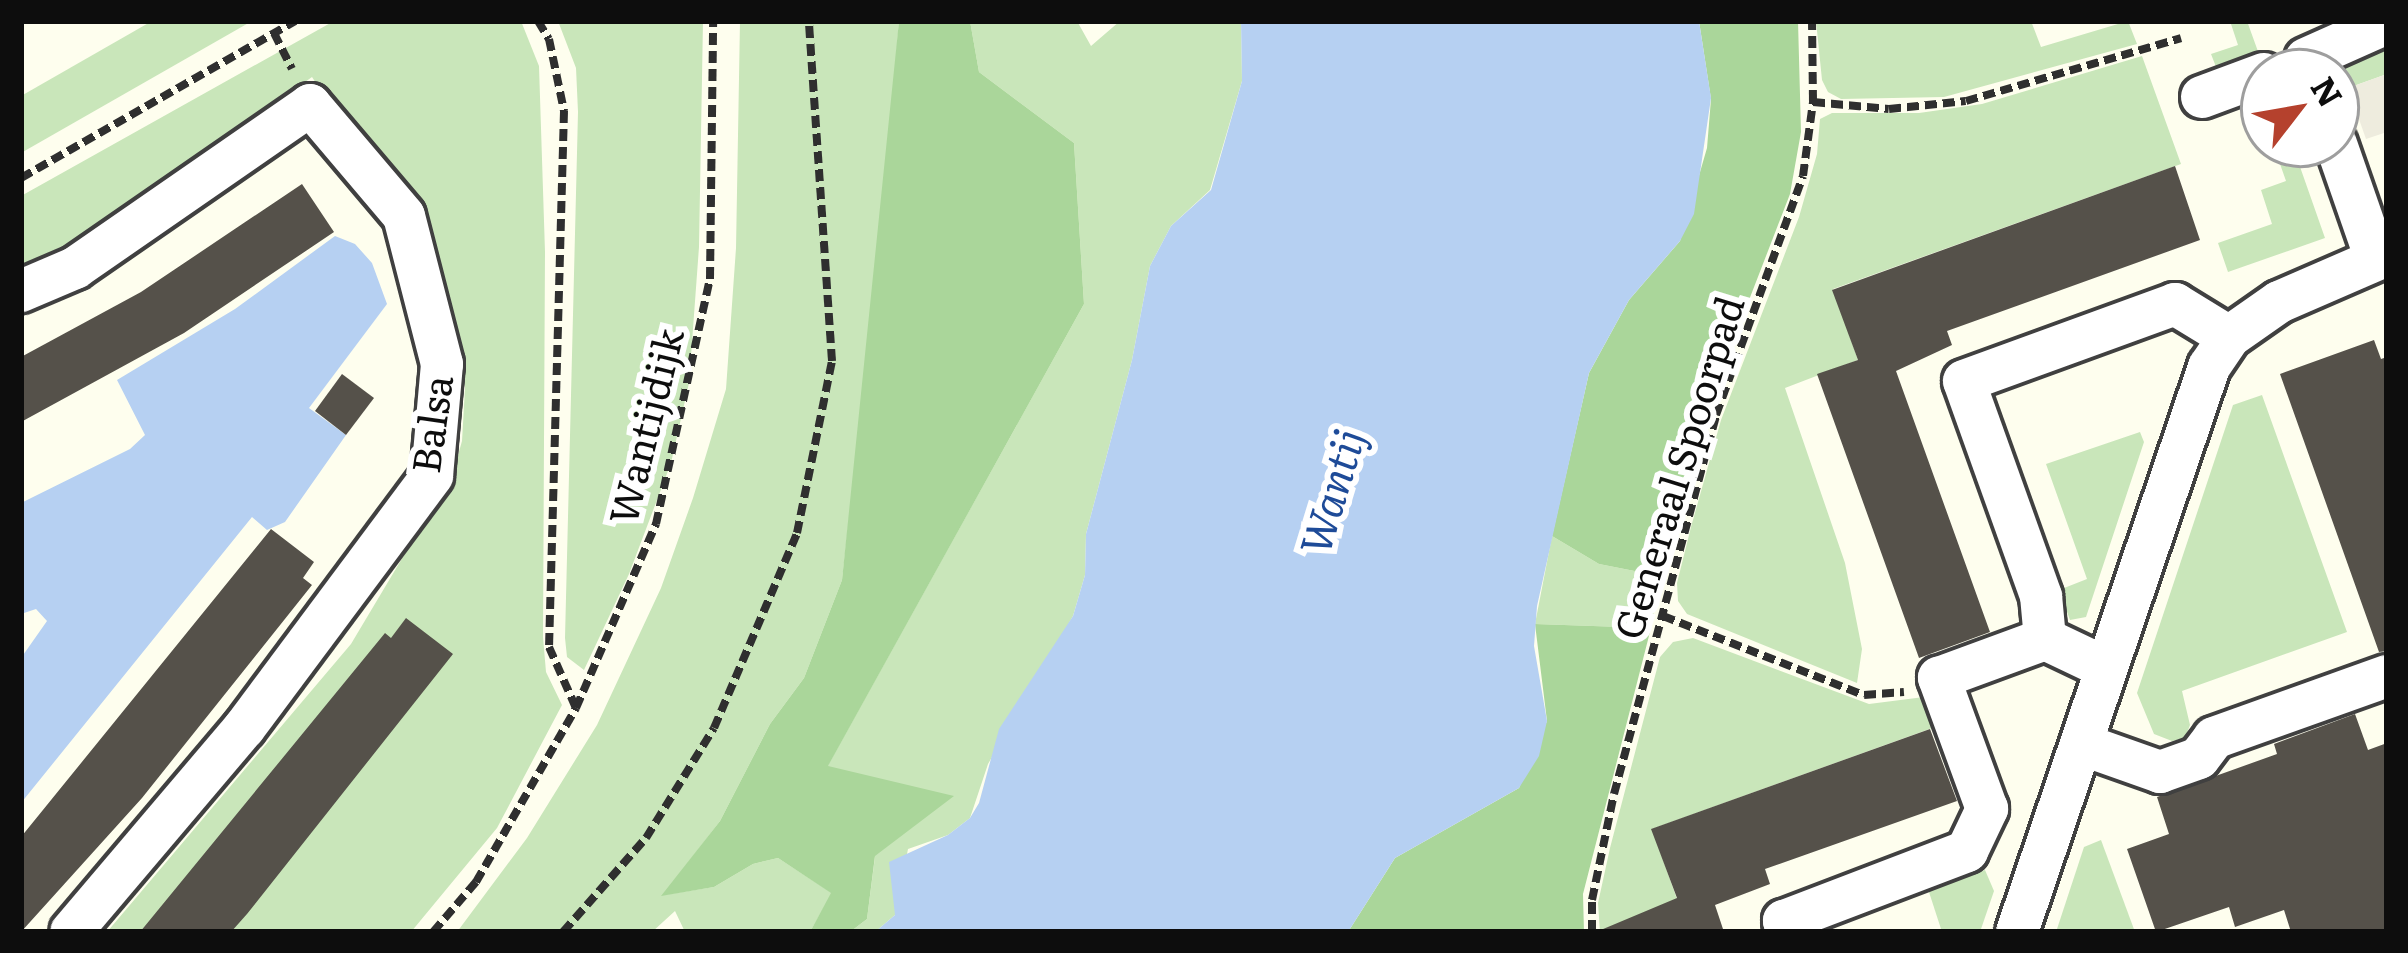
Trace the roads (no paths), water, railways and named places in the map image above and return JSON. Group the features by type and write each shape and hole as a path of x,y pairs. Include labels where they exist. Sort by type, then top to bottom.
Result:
{"street":[{"path":"2333,48 2387,23"},
{"path":"2202,97 2240,85"},
{"name":"Balsa","path":"21,291 76,268 310,105 404,216 442,364 432,476 244,728 71,932"},
{"path":"2017,932 2209,367 2229,337 2279,302 2382,257 2346,168"},
{"path":"2045,639 2041,596 1964,381 2175,304 2229,337"},
{"path":"1788,932 1784,921 1967,851 1987,808 1939,678 2045,639 2105,668"},
{"path":"2081,744 2160,772 2199,758 2214,738 2387,676"}],"water":[{"name":"Wantij","path":"1241,21 1699,21 1711,98 1694,214 1680,241 1629,300 1589,373 1537,606 1534,646 1547,721 1539,756 1519,788 1395,858 1348,932 875,932 895,915 889,862 948,835 970,818 979,803 999,729 1073,616 1085,575 1086,534 1132,360 1150,266 1171,226 1211,190 1242,81"},
{"path":"335,236 355,244 372,263 387,304 309,408 346,435 285,522 267,530 252,517 21,803 21,658 47,621 36,609 21,614 21,503 130,449 145,435 117,380 235,309"}]}
